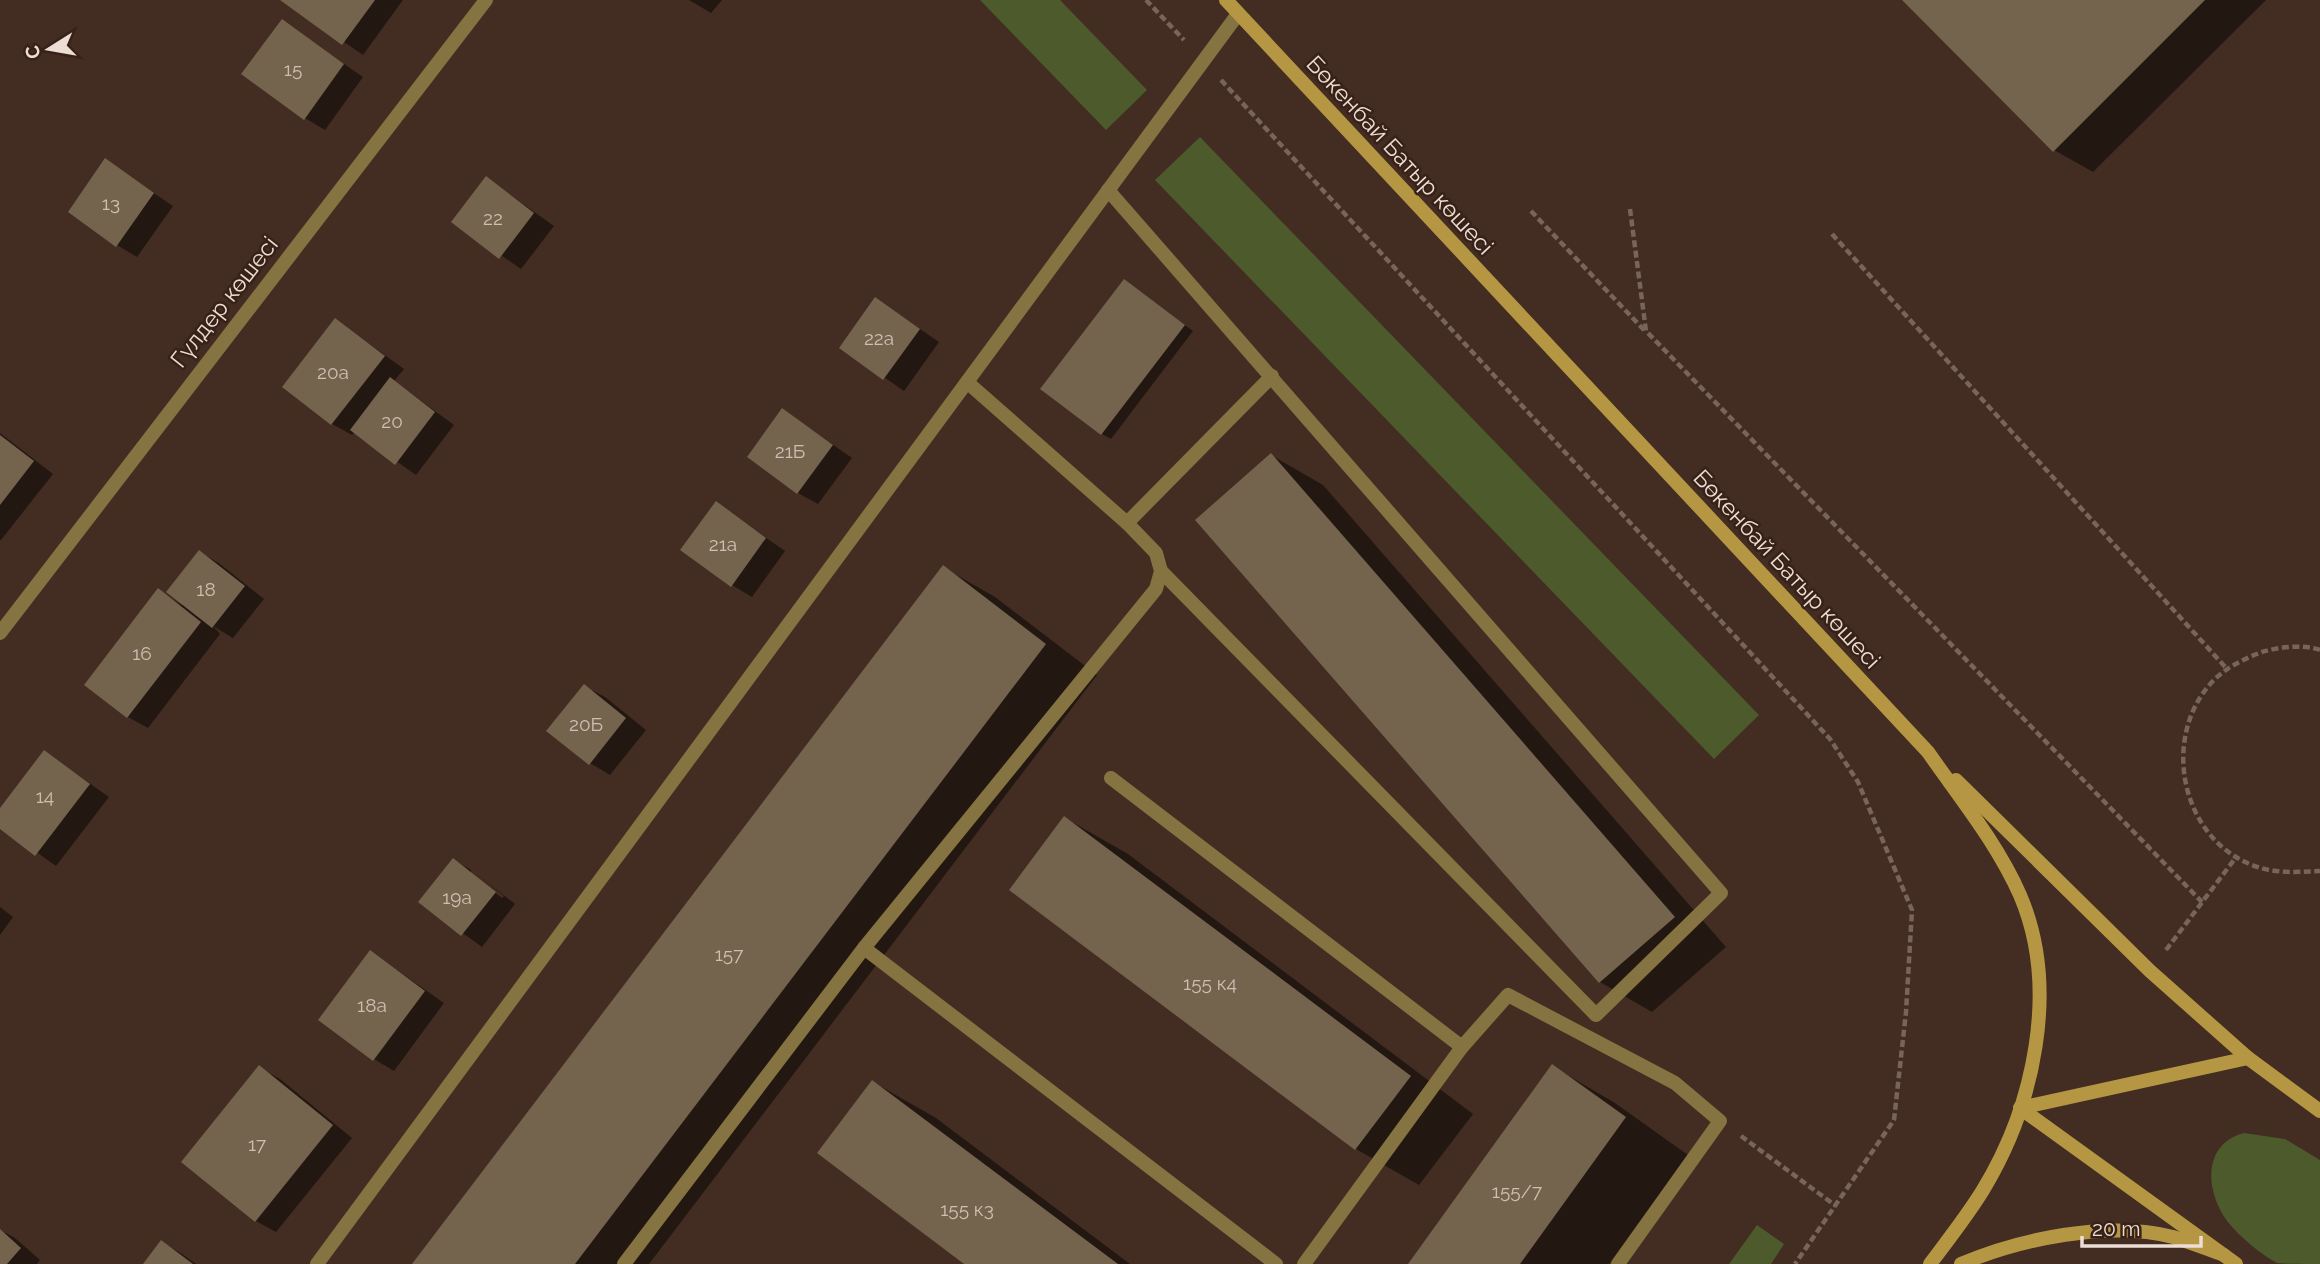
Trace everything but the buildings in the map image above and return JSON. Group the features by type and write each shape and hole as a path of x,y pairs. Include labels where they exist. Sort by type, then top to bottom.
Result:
{"main road":[{"name":"Бөкенбай Батыр көшесі","path":"1226,0 1927,752 1994,845 2020,896 2034,944 2039,997 2037,1044 2020,1108 1983,1190 1930,1264"},
{"path":"1927,752 2150,971 2248,1058 2320,1111"},
{"path":"2020,1108 2248,1058"},
{"path":"2020,1108 2230,1260"},
{"path":"1961,1264 1985,1254 2055,1237 2089,1232 2171,1236 2230,1260"}],"street":[{"name":"Гүлдер көшесі","path":"0,633 486,0"},
{"path":"317,1264 1238,14"},
{"path":"967,382 1127,523 1156,553 1161,571 1596,1015 1721,893 1108,190"},
{"path":"1127,523 1272,376"},
{"path":"624,1264 864,948 1156,589 1161,571"},
{"path":"1111,778 1462,1047"},
{"path":"864,948 1276,1264"},
{"path":"1304,1264 1462,1047 1507,995 1675,1083 1720,1121 1618,1264"}],"path":[{"path":"1146,0 1830,739 1858,782 1912,909 1906,1012 1894,1120 1795,1264"},
{"path":"1630,209 1646,331"},
{"path":"1531,211 2202,902"},
{"path":"1832,234 2228,670"},
{"path":"2320,650 2276,648 2242,660 2212,682 2193,712 2182,747 2184,783 2197,817 2220,845 2250,864 2286,873 2320,871"},
{"path":"2150,971 2237,856"},
{"path":"1720,1121 1836,1206"}],"green space":[{"path":"980,0 1060,0 1147,90 1106,130"},
{"path":"1200,137 1759,715 1714,759 1155,180"},
{"path":"2244,1133 2285,1139 2320,1160 2320,1264 2277,1263 2244,1239 2220,1209 2212,1183 2214,1158 2230,1139"},
{"path":"1757,1225 1784,1244 1771,1264 1729,1264"}]}
